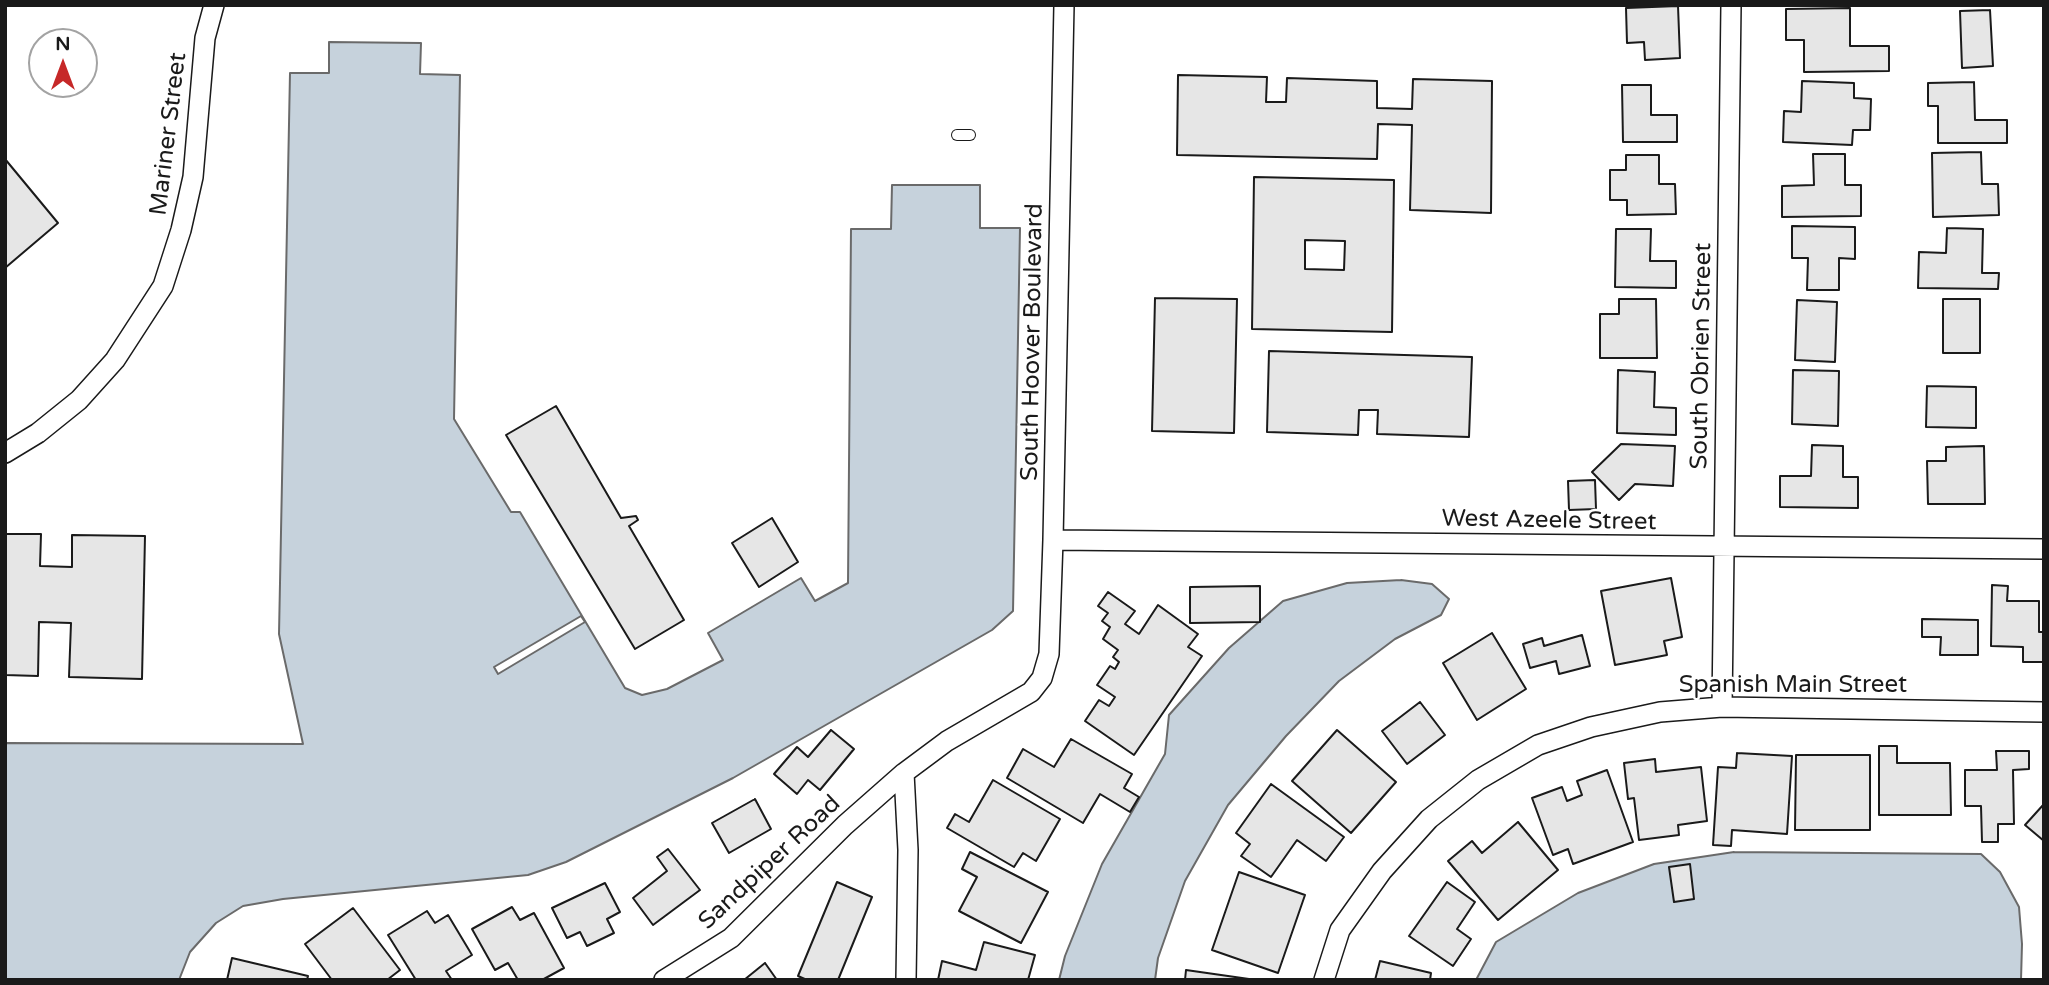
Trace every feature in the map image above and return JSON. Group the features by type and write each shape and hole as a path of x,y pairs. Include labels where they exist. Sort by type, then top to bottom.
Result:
{"street":[{"name":"Mariner Street","path":"5,453 38,433 79,400 115,360 163,286 181,230 193,177 205,37 214,5"},
{"name":"South Hoover Boulevard","path":"1042,678 1049,654 1054,540 1064,5"},
{"name":"South Obrien Street","path":"1722,707 1731,5"},
{"name":"West Azeele Street","path":"1054,540 2044,549"},
{"name":"Sandpiper Road","path":"664,980 731,939 845,825 904,774 947,741 1031,692 1042,678"},
{"name":"Spanish Main Street","path":"1324,980 1340,930 1381,871 1429,819 1478,780 1538,745 1591,727 1660,712 1722,707 2044,712"},
{"path":"904,774 908,850 906,980"}],"lane":[{"path":"957,135 970,135"}],"shaded area":[{"path":"329,42 421,43 420,74 460,75 454,419 511,512 520,512 625,688 642,695 667,689 723,660 708,633 801,578 815,601 848,583 851,229 891,229 892,185 980,185 980,228 1020,228 1013,611 992,630 733,778 566,862 528,875 283,899 243,906 216,923 190,952 179,980 5,980 5,743 303,744 279,634 290,73 329,73"},
{"path":"1401,580 1432,584 1449,599 1441,615 1395,639 1339,681 1286,736 1228,805 1185,881 1158,958 1155,980 1059,980 1065,956 1102,864 1165,754 1169,715 1229,648 1283,601 1347,583"},
{"path":"1734,852 1981,854 2000,872 2019,907 2021,980 1476,980 1496,942 1578,893 1654,864"}],"pier":[{"path":"581,616 585,622 498,674 494,667"}],"building":[{"path":"1678,6 1680,58 1645,60 1644,42 1627,43 1626,8"},
{"path":"1850,8 1850,46 1889,46 1889,71 1804,72 1804,40 1786,40 1786,9"},
{"path":"1990,10 1993,66 1962,68 1960,11"},
{"path":"1178,75 1267,77 1266,102 1286,102 1287,78 1377,81 1377,108 1412,109 1413,79 1492,81 1491,213 1410,210 1412,125 1378,124 1377,159 1177,155"},
{"path":"1802,81 1854,83 1854,98 1871,99 1870,130 1853,130 1852,145 1783,142 1784,111 1801,112"},
{"path":"1974,82 1975,120 2007,120 2007,143 1938,143 1938,106 1928,106 1928,83"},
{"path":"1622,85 1651,85 1651,115 1677,115 1677,142 1623,142"},
{"path":"1981,152 1982,184 1998,184 1999,215 1933,217 1932,153"},
{"path":"1813,154 1845,154 1845,185 1861,185 1861,216 1782,217 1782,186 1814,185"},
{"path":"1626,155 1659,155 1659,184 1675,184 1676,214 1627,215 1627,200 1610,200 1610,170 1626,170"},
{"path":"5,159 58,223 5,268"},
{"path":"1254,177 1394,180 1392,332 1252,329","holes":["1305,240 1345,241 1344,270 1305,269"]},
{"path":"1792,226 1855,227 1855,259 1839,258 1839,290 1807,290 1808,258 1792,258"},
{"path":"1947,228 1983,229 1982,273 1999,273 1998,289 1918,288 1919,252 1946,253"},
{"path":"1616,229 1651,229 1650,261 1676,261 1676,288 1615,287"},
{"path":"1155,298 1237,299 1234,433 1152,431"},
{"path":"1619,299 1656,299 1657,358 1600,358 1600,314 1619,314"},
{"path":"1943,299 1980,299 1980,353 1943,353"},
{"path":"1797,300 1837,302 1835,362 1795,360"},
{"path":"1269,351 1472,357 1469,437 1377,434 1378,410 1359,410 1358,435 1267,432"},
{"path":"1618,370 1655,372 1654,407 1676,408 1676,435 1617,433"},
{"path":"1793,370 1839,371 1838,426 1792,424"},
{"path":"1927,386 1976,387 1976,428 1926,427"},
{"path":"556,406 621,518 636,516 638,520 629,526 684,620 635,649 506,435"},
{"path":"1621,444 1675,446 1673,486 1635,484 1619,500 1592,472"},
{"path":"1812,445 1843,446 1843,477 1858,477 1858,508 1780,507 1780,476 1811,476"},
{"path":"1984,446 1985,504 1928,504 1927,461 1946,461 1946,447"},
{"path":"1595,480 1596,509 1569,510 1568,481"},
{"path":"772,518 798,562 759,587 732,543"},
{"path":"5,534 41,534 40,566 72,567 72,535 145,536 142,679 69,677 71,623 39,622 38,676 5,675"},
{"path":"1671,578 1682,637 1664,641 1667,655 1615,665 1601,591"},
{"path":"1992,585 2008,586 2007,601 2039,601 2039,632 2044,632 2044,662 2023,662 2023,647 1991,646"},
{"path":"1260,586 1260,622 1190,623 1190,587"},
{"path":"1108,592 1135,611 1125,624 1139,634 1158,605 1198,634 1188,647 1202,656 1134,755 1085,721 1099,700 1109,706 1115,697 1097,685 1110,666 1115,669 1119,662 1113,657 1118,650 1103,639 1110,627 1102,621 1108,613 1098,606"},
{"path":"1922,619 1978,620 1978,655 1940,655 1941,637 1922,637"},
{"path":"1492,633 1526,689 1477,720 1443,663"},
{"path":"1582,635 1590,666 1559,674 1556,661 1530,668 1523,644 1542,638 1544,646"},
{"path":"1420,702 1445,735 1407,764 1382,731"},
{"path":"831,730 854,749 820,790 808,780 797,794 774,774 797,747 808,757"},
{"path":"1337,730 1396,782 1351,833 1292,781"},
{"path":"1071,739 1132,774 1124,788 1139,797 1130,812 1100,794 1083,823 1007,778 1023,749 1054,767"},
{"path":"1879,746 1897,746 1897,763 1950,763 1951,815 1879,815"},
{"path":"1996,751 2029,751 2029,769 2013,770 2014,824 1998,824 1998,842 1982,842 1981,806 1965,806 1965,770 1997,770"},
{"path":"1737,753 1792,756 1787,834 1732,830 1731,846 1713,845 1718,767 1736,768"},
{"path":"1796,755 1870,755 1870,830 1795,830"},
{"path":"1655,759 1656,772 1701,767 1707,821 1678,825 1679,835 1639,840 1634,798 1628,799 1624,763"},
{"path":"1607,770 1633,842 1573,864 1568,849 1553,855 1532,798 1562,787 1567,801 1582,795 1577,781"},
{"path":"993,780 1060,819 1036,861 1023,853 1014,867 947,828 955,814 969,822"},
{"path":"1271,784 1344,837 1326,861 1297,840 1271,877 1241,856 1250,844 1236,833"},
{"path":"755,799 771,829 729,853 712,823"},
{"path":"2044,804 2044,841 2025,825"},
{"path":"1518,822 1558,870 1498,920 1448,861 1472,841 1482,853"},
{"path":"668,849 700,890 653,925 633,898 667,871 657,857"},
{"path":"970,852 1048,892 1021,943 959,911 977,877 962,869"},
{"path":"1690,864 1694,899 1674,902 1669,867"},
{"path":"1239,872 1305,895 1278,973 1212,950"},
{"path":"837,882 872,897 838,980 807,980 798,976"},
{"path":"1447,882 1475,902 1457,929 1471,939 1453,966 1409,936"},
{"path":"605,883 620,912 607,919 614,933 587,946 580,932 567,938 552,908"},
{"path":"512,907 520,920 534,913 564,968 542,980 518,980 508,963 495,970 472,929"},
{"path":"353,908 400,970 387,980 332,980 305,944"},
{"path":"427,911 435,923 448,915 472,955 446,971 452,980 416,980 388,935"},
{"path":"984,942 1035,955 1028,980 938,980 942,961 976,970"},
{"path":"232,958 308,976 307,980 227,980"},
{"path":"1380,961 1431,973 1430,980 1375,980"},
{"path":"765,963 777,980 744,980"},
{"path":"1186,970 1256,980 1185,980"}]}
